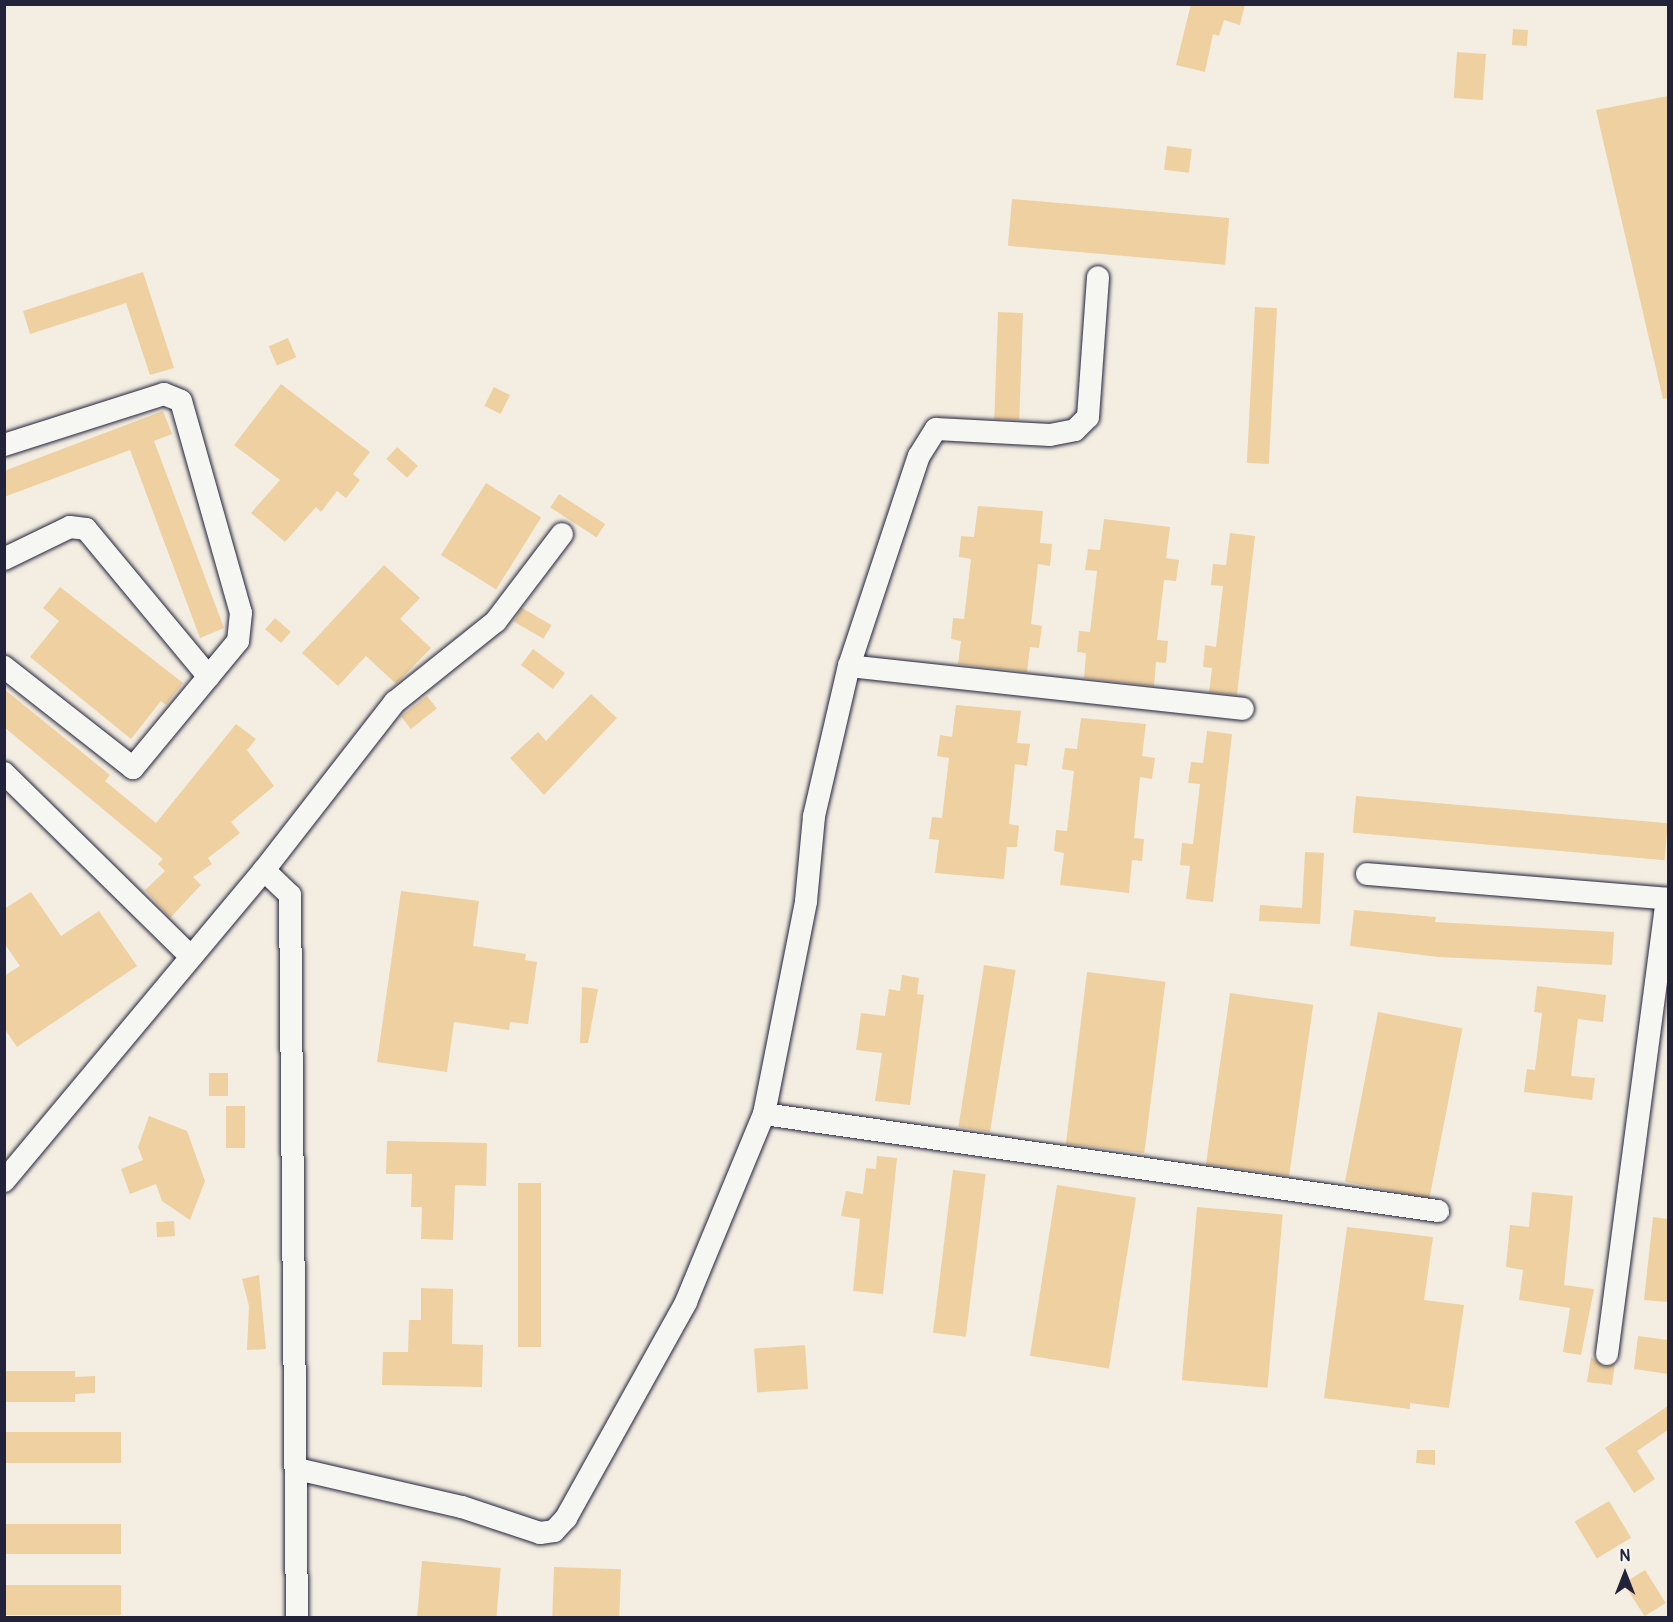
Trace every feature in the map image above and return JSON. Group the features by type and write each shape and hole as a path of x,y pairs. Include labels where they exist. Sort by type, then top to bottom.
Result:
{"street":[{"path":"297,1469 462,1507 540,1533 559,1527 686,1302 764,1114 806,902 814,816 849,666 919,456 936,429 1050,435 1075,430 1088,417 1098,278"},
{"path":"4,446 164,394 181,401 242,613 238,640 133,768 4,667"},
{"path":"4,559 70,526 86,529 209,677"},
{"path":"4,1181 189,955 264,870 395,702 496,621 562,534"},
{"path":"849,666 1243,708"},
{"path":"4,773 189,955"},
{"path":"264,870 290,895 297,1617"},
{"path":"1367,874 1668,899 1607,1354"},
{"path":"764,1114 1438,1211"}],"building":[{"path":"1191,4 1245,4 1240,25 1224,20 1219,36 1213,34 1205,72 1176,65"},
{"path":"1513,29 1528,30 1527,46 1512,45"},
{"path":"1457,52 1486,54 1483,100 1454,98"},
{"path":"1668,96 1668,398 1663,399 1596,110"},
{"path":"1167,146 1192,149 1189,173 1164,170"},
{"path":"1012,199 1229,218 1225,265 1008,246"},
{"path":"143,272 174,368 150,375 126,303 30,334 23,311"},
{"path":"1255,307 1277,308 1269,464 1247,463"},
{"path":"998,312 1023,313 1019,420 994,419"},
{"path":"288,338 296,357 277,366 269,346"},
{"path":"281,384 370,452 353,474 360,480 346,498 337,491 321,512 316,507 285,542 251,513 280,480 234,445"},
{"path":"494,387 510,395 501,414 484,406"},
{"path":"163,411 172,434 154,441 224,628 200,638 130,450 4,497 4,471"},
{"path":"397,447 418,466 407,478 386,459"},
{"path":"486,483 541,517 496,590 441,555"},
{"path":"559,494 605,524 596,537 550,507"},
{"path":"978,506 1043,511 1040,543 1052,544 1050,566 1038,564 1031,624 1042,626 1039,648 1030,647 1027,672 958,664 961,641 951,639 953,618 964,619 971,559 959,557 961,536 974,537"},
{"path":"1104,519 1170,527 1166,558 1179,560 1176,581 1164,580 1157,640 1168,641 1166,663 1156,662 1154,686 1084,678 1086,653 1077,652 1079,631 1090,632 1097,571 1085,570 1088,549 1100,550"},
{"path":"1230,533 1255,536 1237,695 1209,692 1212,668 1203,667 1205,645 1216,647 1223,586 1211,585 1213,564 1226,565"},
{"path":"384,565 420,598 400,619 431,648 396,684 366,656 338,686 302,653"},
{"path":"60,587 183,683 166,705 161,701 131,739 30,657 59,621 43,608"},
{"path":"522,608 551,625 543,639 514,622"},
{"path":"275,618 291,632 281,643 265,629"},
{"path":"533,649 565,673 553,689 521,665"},
{"path":"4,689 110,775 105,781 156,823 236,724 256,739 247,750 274,786 231,822 240,833 208,858 212,864 193,877 201,885 170,918 145,890 165,871 158,864 163,859 4,727"},
{"path":"591,694 617,718 544,795 510,758 538,732 546,741"},
{"path":"427,696 437,709 411,729 401,716"},
{"path":"956,705 1021,711 1017,743 1030,744 1027,766 1015,764 1009,824 1019,826 1017,847 1007,847 1004,879 935,873 939,840 929,839 932,817 942,818 949,758 937,756 940,735 952,737"},
{"path":"1081,718 1146,724 1142,756 1155,758 1152,779 1140,777 1134,838 1144,839 1142,861 1132,860 1129,893 1060,885 1064,853 1054,851 1056,830 1067,831 1074,771 1062,769 1065,748 1077,749"},
{"path":"1207,731 1232,734 1213,902 1186,899 1190,866 1180,865 1182,843 1193,844 1200,784 1188,783 1191,762 1203,763"},
{"path":"1356,796 1668,823 1665,860 1353,833"},
{"path":"1305,852 1324,853 1320,924 1259,921 1260,905 1302,908"},
{"path":"401,891 479,901 473,946 526,954 525,960 537,962 528,1024 510,1022 509,1030 454,1022 447,1072 377,1062"},
{"path":"31,892 61,936 99,911 137,966 17,1047 4,1028 4,976 20,966 4,943 4,909"},
{"path":"1354,910 1436,917 1435,922 1614,932 1612,965 1438,957 1350,946"},
{"path":"984,965 1016,970 990,1132 958,1127"},
{"path":"1087,972 1165,982 1144,1153 1066,1144"},
{"path":"902,975 919,978 917,994 924,995 910,1105 875,1101 882,1053 856,1050 861,1013 885,1016 889,989 900,991"},
{"path":"1537,986 1606,995 1603,1022 1578,1019 1571,1076 1595,1078 1592,1100 1524,1092 1527,1069 1535,1070 1542,1013 1534,1012"},
{"path":"582,987 598,989 588,1043 580,1043"},
{"path":"1230,993 1313,1005 1289,1176 1206,1164"},
{"path":"1378,1012 1462,1028 1429,1198 1345,1182"},
{"path":"209,1073 228,1073 228,1096 209,1096"},
{"path":"226,1106 245,1106 245,1148 226,1148"},
{"path":"149,1116 187,1131 205,1181 190,1220 162,1201 156,1184 130,1194 121,1169 143,1160 138,1147"},
{"path":"387,1141 487,1143 486,1186 455,1185 453,1240 421,1239 422,1207 411,1207 412,1174 386,1174"},
{"path":"877,1156 897,1158 883,1294 853,1291 860,1219 841,1216 846,1191 863,1194 866,1168 876,1169"},
{"path":"953,1170 986,1174 966,1337 933,1333"},
{"path":"518,1183 541,1183 541,1347 518,1347"},
{"path":"1057,1185 1136,1198 1109,1368 1030,1356"},
{"path":"1532,1192 1573,1196 1564,1285 1594,1289 1581,1355 1563,1352 1570,1308 1519,1300 1523,1270 1506,1267 1510,1225 1529,1227"},
{"path":"1197,1207 1283,1214 1268,1388 1182,1380"},
{"path":"1653,1217 1668,1219 1668,1302 1644,1300"},
{"path":"174,1221 175,1236 157,1237 156,1222"},
{"path":"1347,1227 1433,1237 1424,1300 1464,1305 1449,1408 1410,1403 1410,1409 1324,1398"},
{"path":"259,1275 266,1349 247,1350 249,1306 242,1279"},
{"path":"421,1288 453,1289 452,1344 483,1345 482,1387 382,1385 383,1352 408,1352 409,1320 421,1320"},
{"path":"1638,1336 1668,1340 1668,1374 1634,1369"},
{"path":"805,1345 808,1389 757,1392 754,1349"},
{"path":"1591,1357 1605,1367 1615,1364 1612,1385 1587,1382"},
{"path":"4,1371 75,1371 75,1377 95,1376 95,1393 75,1394 75,1402 4,1402"},
{"path":"1668,1406 1668,1430 1637,1451 1655,1479 1634,1493 1605,1448"},
{"path":"4,1432 121,1432 121,1463 4,1463"},
{"path":"1417,1450 1435,1450 1435,1465 1416,1463"},
{"path":"1609,1501 1631,1538 1597,1558 1575,1522"},
{"path":"4,1524 121,1524 121,1554 4,1554"},
{"path":"422,1561 501,1568 496,1618 417,1617"},
{"path":"554,1567 621,1569 619,1618 552,1617"},
{"path":"1645,1570 1666,1603 1644,1616 1624,1583"},
{"path":"4,1585 121,1585 121,1615 4,1615"}]}
